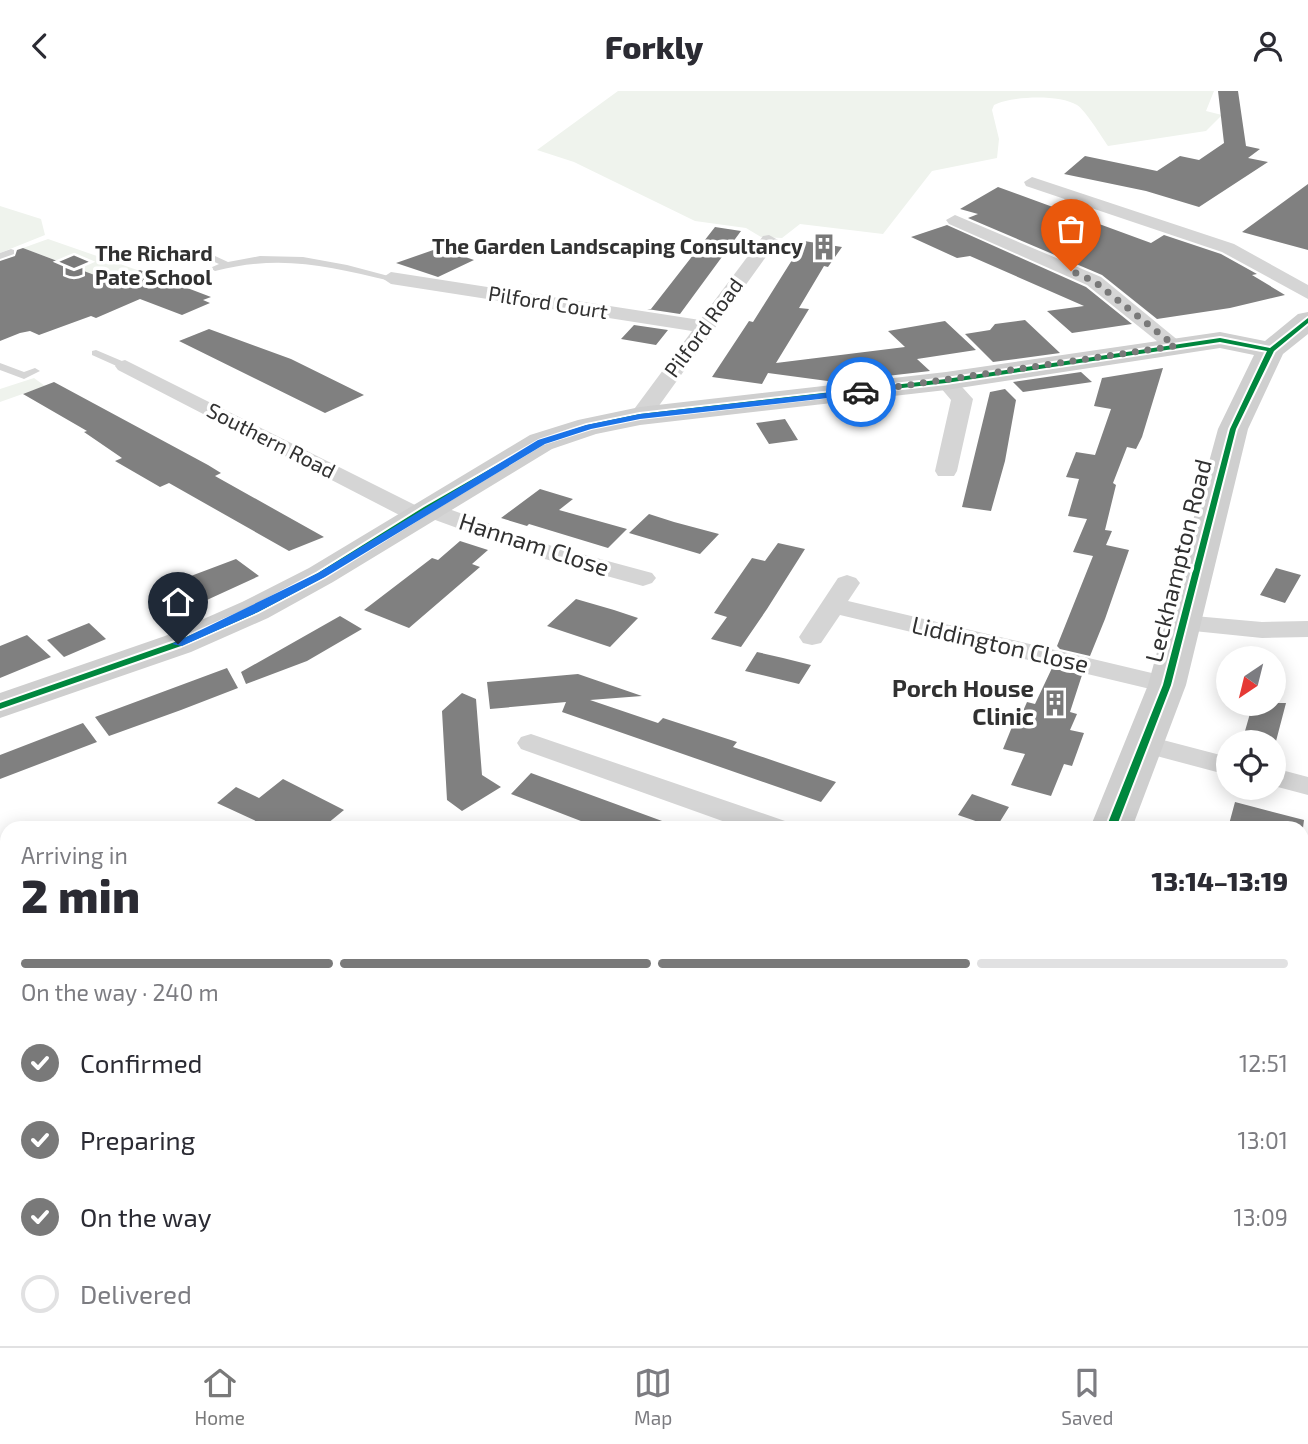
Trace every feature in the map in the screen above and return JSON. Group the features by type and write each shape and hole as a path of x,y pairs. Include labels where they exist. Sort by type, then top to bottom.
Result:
{"street":[{"path":"1032,182 1228,248 1308,293"},
{"path":"955,220 1094,281 1175,346"},
{"name":"Pilford Road","path":"640,416 769,240"},
{"name":"Pilford Court","path":"391,278 705,327"},
{"path":"0,706 178,644 217,627 321,575 541,442 589,426 640,416 946,381 1220,340 1285,320 1308,318"},
{"name":"Leckhampton Road","path":"1114,821 1167,685 1233,429 1271,350 1308,318"},
{"path":"1220,340 1271,350"},
{"name":"Southern Road","path":"125,366 422,512"},
{"path":"946,381 962,399 946,471"},
{"name":"Hannam Close","path":"422,512 543,551 643,578"},
{"name":"Liddington Close","path":"812,637 840,594 1167,685"},
{"path":"1184,623 1262,631 1308,629"},
{"path":"531,743 754,821"},
{"path":"1144,744 1216,763"},
{"path":"1286,781 1308,786"}],"lane":[{"path":"0,256 10,252"},
{"path":"202,253 226,264"},
{"path":"215,268 226,264 272,259 308,259 391,278"},
{"path":"96,353 125,366"},
{"path":"0,366 24,376 35,371"}],"shaded area":[{"path":"618,91 1214,91 1206,111 1222,115 1206,131 1108,146 1085,113 1069,101 1036,97 1002,102 994,105 992,110 999,139 997,158 932,171 883,234 800,224 782,238 761,237 746,228 695,221 574,162 537,150"},
{"path":"0,206 41,219 45,235 0,253"},
{"path":"48,239 140,271 96,289 66,264 23,248"},
{"path":"34,378 45,386 0,402 0,389"}],"building":[{"path":"1218,91 1238,91 1246,146 1260,149 1248,158 1268,162 1199,207 1146,191 1064,174 1085,156 1157,171 1180,156 1199,160 1224,143"},
{"path":"1308,184 1308,250 1242,232"},
{"path":"998,187 1151,243 1164,235 1221,254 1257,274 1252,275 1285,295 1230,308 1157,319 1102,275 968,218 978,214 960,209"},
{"path":"947,225 1086,287 1132,324 1072,333 1047,311 1084,306 970,256 957,258 911,237"},
{"path":"715,227 741,231 680,314 647,309 651,309"},
{"path":"804,241 842,247 828,267 824,266 799,308 809,309 776,363 905,347 888,331 945,321 976,350 917,359 930,371 835,382 768,373 762,384 712,377 749,321 753,322"},
{"path":"23,248 113,282 140,270 211,297 203,300 210,303 182,315 140,299 96,318 91,316 39,335 30,331 0,341 0,261 15,256 17,250"},
{"path":"439,248 474,260 438,277 396,263"},
{"path":"1025,320 1060,353 993,362 965,334 990,330 995,324"},
{"path":"634,325 668,330 656,345 621,339"},
{"path":"209,329 291,359 364,395 325,413 179,341"},
{"path":"1163,368 1142,437 1136,449 1127,447 1113,483 1116,485 1105,530 1112,531 1106,545 1129,550 1105,619 1090,656 1060,649 1057,646 1093,556 1073,552 1087,519 1068,516 1079,479 1066,477 1076,452 1095,455 1111,409 1094,406 1102,378"},
{"path":"1081,372 1092,382 1023,392 1013,382"},
{"path":"54,382 208,465 221,473 215,476 324,537 289,551 169,483 160,487 115,461 122,458 84,432 87,431 23,394"},
{"path":"1005,389 1016,400 1005,461 991,511 962,507 990,392"},
{"path":"785,419 798,440 769,444 756,423"},
{"path":"540,489 573,499 559,510 627,529 608,548 501,518"},
{"path":"649,514 719,534 700,554 629,533"},
{"path":"460,541 488,550 472,564 480,567 409,628 364,610 432,558 438,560"},
{"path":"778,543 805,549 741,647 711,639 727,617 714,613 752,558 765,561"},
{"path":"236,559 259,576 185,610 159,588"},
{"path":"1276,568 1301,575 1285,603 1260,595"},
{"path":"576,599 638,618 610,647 547,626"},
{"path":"340,616 362,629 307,661 246,684 241,672"},
{"path":"89,623 106,639 64,657 47,640"},
{"path":"27,635 51,657 0,678 0,646"},
{"path":"757,652 811,665 799,684 745,671"},
{"path":"227,668 238,688 181,710 109,736 95,717"},
{"path":"1052,668 1082,675 1070,712 1077,714 1070,730 1084,733 1072,766 1064,764 1051,796 1011,785 1025,754 1003,749 1016,717 1020,718 1027,702 1035,704"},
{"path":"578,674 642,696 590,700 658,723 663,718 737,742 733,747 836,782 821,802 562,712 566,702 490,709 487,682"},
{"path":"462,693 476,699 482,775 501,787 462,811 447,800 442,711"},
{"path":"1249,716 1283,716 1279,730 1245,730"},
{"path":"83,723 97,742 0,779 0,755"},
{"path":"531,773 662,821 581,821 511,794"},
{"path":"283,779 344,810 331,821 256,821 217,803 236,787 259,798"},
{"path":"972,794 1009,807 1000,821 976,821 958,815"},
{"path":"1235,802 1304,820 1304,821 1230,821"}],"cycle path":[{"path":"1114,821 1167,685 1233,429 1271,350 1308,320"},
{"path":"0,706 178,644 255,610 321,575 541,442 589,426 640,416 946,381 1220,340 1271,350"}],"way so far":[{"path":"861,392 1175,346 1094,281 1071,271"}],"place":[{"name":"The Garden Landscaping Consultancy","path":"824,247"},
{"name":"The Richard Pate School","path":"74,266"},
{"name":"Porch House Clinic","path":"1055,703"}],"route":[{"path":"178,644 255,610 321,575 541,442 589,426 640,416 861,392"}]}
